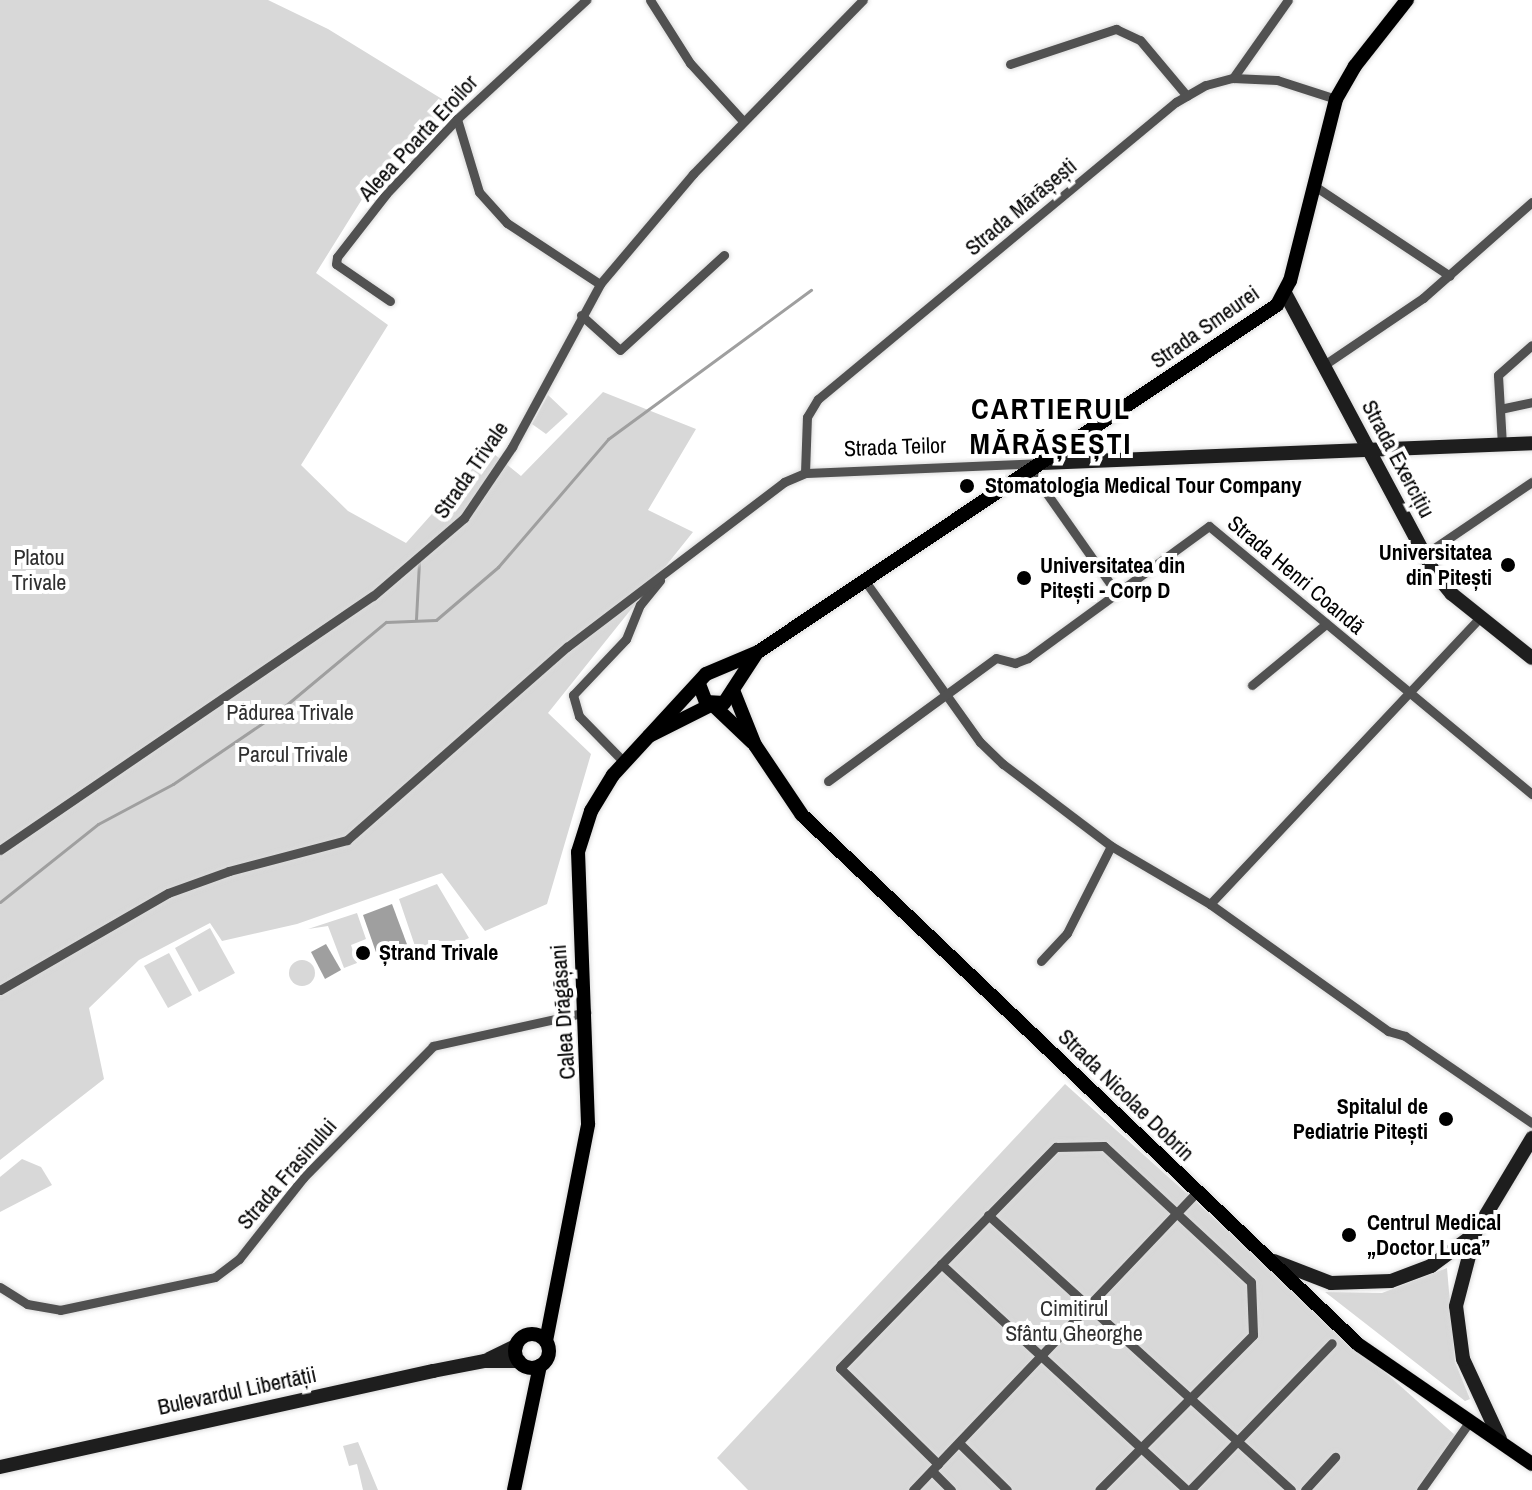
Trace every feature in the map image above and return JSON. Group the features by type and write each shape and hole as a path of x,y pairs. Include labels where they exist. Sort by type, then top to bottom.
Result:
{"main road":[{"name":"Strada Smeurei","path":"716,671 758,652 1037,467 1246,328 1285,293 1336,99 1355,66 1407,0"},
{"name":"Strada Smeurei","path":"733,690 758,652"},
{"path":"716,671 726,674 733,690 724,703 712,705 700,694 699,684 716,671"},
{"name":"Calea Drăgășani","path":"528,1364 547,1358 539,1338 555,1297 588,1124 586,1012 576,897 578,852 591,811 623,761 641,739 699,684"},
{"name":"Strada Nicolae Dobrin","path":"733,690 755,745 802,815 1359,1345 1500,1439 1532,1464"},
{"name":"Calea Drăgășani","path":"641,739 712,705"},
{"name":"Strada Nicolae Dobrin","path":"712,705 755,745"},
{"path":"514,1490 532,1406 528,1364 516,1346 539,1338"},
{"name":"Strada Nicolae Dobrin","path":"1500,1439 1532,1451"}],"street":[{"name":"Aleea Poarta Eroilor","path":"390,301 335,261 386,194 457,119 586,0"},
{"path":"651,0 690,63 743,121"},
{"name":"Strada Trivale","path":"0,850 429,552 464,518 488,485 600,284 743,121 863,0"},
{"path":"1233,78 1288,0"},
{"path":"1010,64 1104,31 1126,31 1165,65 1187,96"},
{"name":"Strada Mărășești","path":"805,473 807,417 818,399 1187,96 1233,78 1277,80 1336,99"},
{"path":"457,119 479,192 507,223 600,284"},
{"path":"1313,185 1450,276"},
{"path":"1324,365 1450,276 1532,202"},
{"path":"581,315 620,350 724,255"},
{"name":"Strada Exercițiu","path":"1285,293 1424,555 1452,594 1532,658"},
{"path":"1502,445 1498,375 1532,345"},
{"path":"1500,409 1532,402"},
{"name":"Strada Teilor","path":"0,990 168,893 229,871 347,840 597,624 770,490 805,473 1037,467 1532,443"},
{"path":"1037,467 1116,592"},
{"path":"1424,555 1532,482"},
{"name":"Strada Henri Coandă","path":"828,781 996,658 1015,663 1028,658 1209,526 1532,794"},
{"path":"623,761 579,716 573,695 626,639 640,605 670,567"},
{"path":"865,581 945,694 1003,764 1111,846 1210,904 1388,1031 1405,1036 1532,1123"},
{"path":"1210,904 1412,694 1480,617"},
{"path":"1252,685 1326,624"},
{"path":"1041,961 1067,933 1111,846"},
{"name":"Strada Frasinului","path":"0,1287 40,1309 60,1310 215,1277 239,1259 303,1178 433,1046 586,1012"},
{"path":"1500,1439 1475,1391 1457,1332 1458,1286 1475,1233 1532,1138"},
{"path":"951,1490 935,1467 840,1368 1056,1147 1104,1146 1251,1282 1253,1335 1188,1396 1099,1490"},
{"path":"913,1490 1197,1192"},
{"path":"988,1215 1291,1490"},
{"path":"1268,1258 1331,1283 1376,1283 1431,1266 1475,1233"},
{"path":"941,1264 1189,1490 1332,1343"},
{"name":"Bulevardul Libertății","path":"0,1467 485,1361 516,1346"},
{"name":"Bulevardul Libertății","path":"485,1361 528,1364"},
{"path":"1421,1490 1470,1421"},
{"path":"959,1443 1007,1490"},
{"path":"1305,1490 1335,1457"}],"green space":[{"name":"Pădurea Trivale","path":"0,0 268,0 328,29 455,107 384,164 316,273 388,325 301,465 348,511 406,543 489,450 521,476 603,392 696,429 648,510 693,532 548,713 591,754 547,904 485,931 442,873 297,924 222,941 210,923 139,960 89,1008 104,1079 0,1160"},
{"path":"548,395 568,414 546,434 532,424"},
{"path":"437,884 469,938 425,958 422,948 416,949 399,899"},
{"path":"357,913 366,939 351,945 357,963 344,968 328,926 308,929"},
{"path":"210,928 235,973 199,992 175,948"},
{"path":"169,953 192,995 168,1008 144,966"},
{"path":"302,960 311,964 315,973 311,982 302,986 293,982 289,973 293,964"},
{"name":"Cimitirul Sfântu Gheorghe","path":"1065,1084 1456,1436 1418,1490 748,1490 717,1458"},
{"path":"22,1159 41,1167 52,1185 0,1212 0,1177"},
{"path":"1447,1268 1455,1362 1470,1399 1465,1401 1325,1292 1382,1293"},
{"path":"358,1442 378,1490 363,1490 357,1464 349,1466 343,1446"}],"shaded area":[{"path":"392,904 408,947 378,958 363,915"},
{"path":"326,944 341,970 325,979 311,952"}],"waterway":[{"path":"0,902 98,824 173,784 273,716 386,622 436,620 498,567 608,439 811,290"},
{"path":"416,619 419,561"}],"place":[{"name":"Stomatologia Medical Tour Company","path":"967,486"},
{"name":"Universitatea din Pitești","path":"1508,565"},
{"name":"Universitatea din Pitești - Corp D","path":"1024,578"},
{"name":"Ștrand Trivale","path":"363,953"},
{"name":"Spitalul de Pediatrie Pitești","path":"1446,1119"},
{"name":"Centrul Medical „Doctor Luca”","path":"1349,1235"}],"district":[{"name":"CARTIERUL MĂRĂȘEȘTI","path":"1051,425"}],"park label":[{"name":"Platou Trivale","path":"39,570"},
{"name":"Parcul Trivale","path":"293,755"}]}
